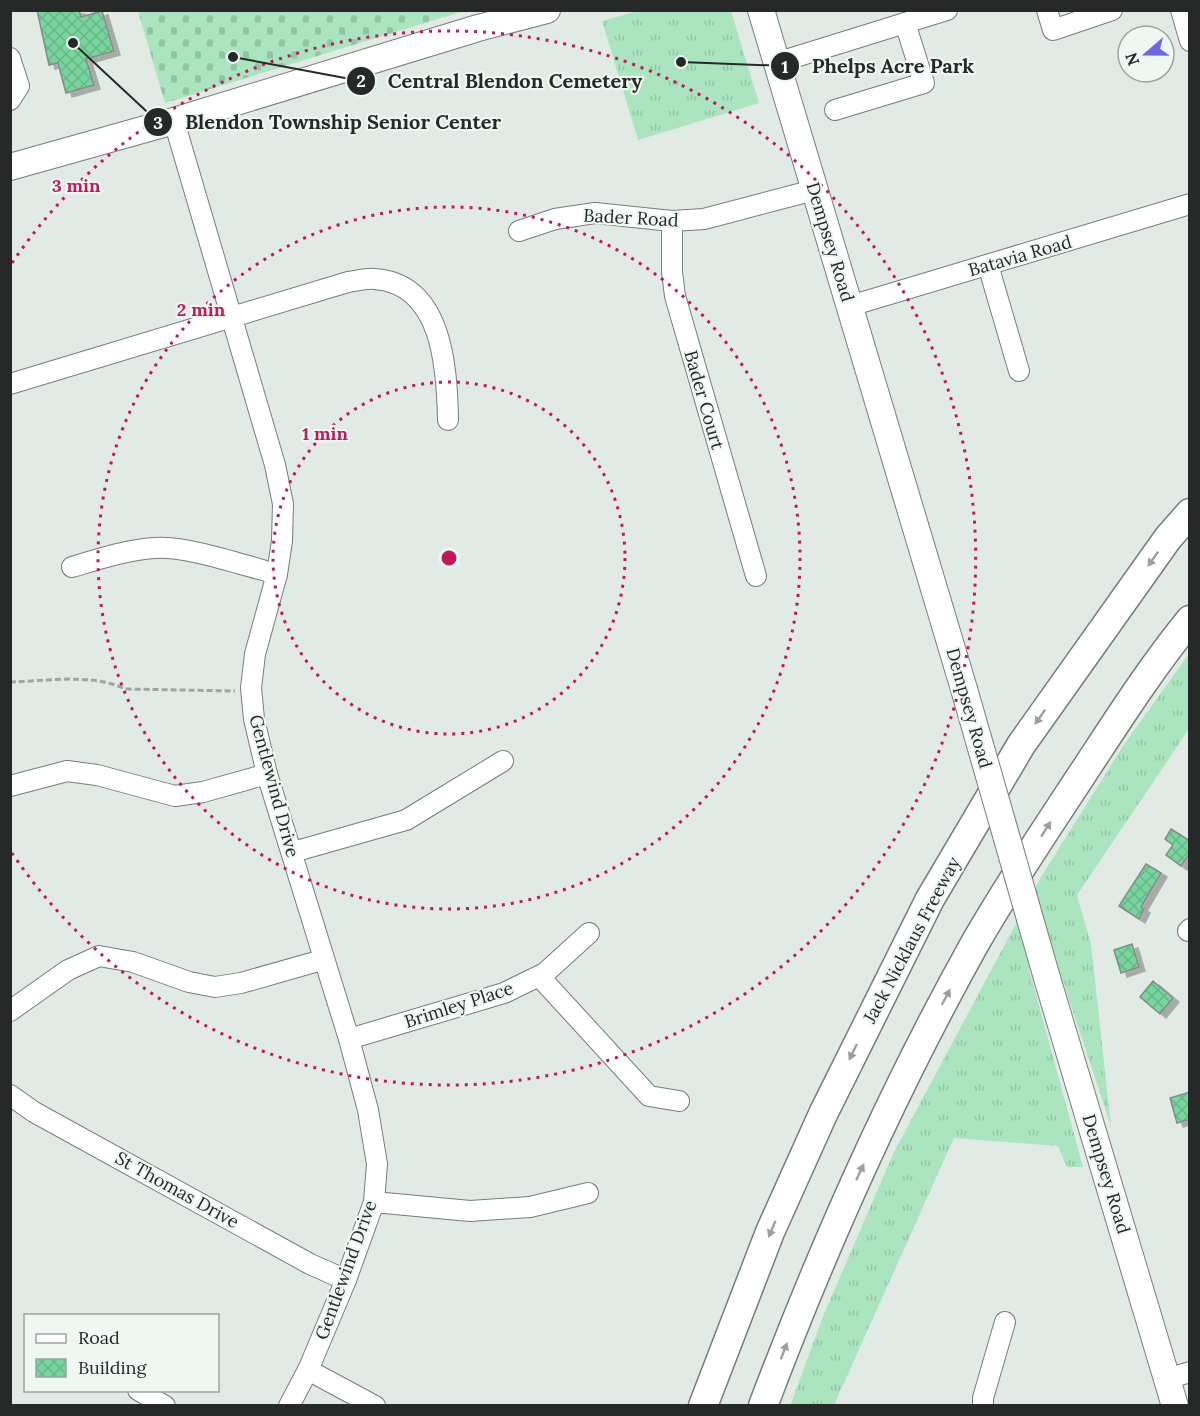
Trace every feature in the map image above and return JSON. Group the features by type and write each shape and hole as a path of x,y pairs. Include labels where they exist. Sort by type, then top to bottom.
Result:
{"highway":[{"name":"Jack Nicklaus Freeway","path":"703,1406 780,1211 823,1114 930,899 1021,745 1168,538 1190,513"},
{"path":"763,1406 821,1256 907,1070 975,943 1040,839 1162,654 1190,620"}],"main road":[{"path":"10,167 174,121 478,27 547,10"},
{"name":"Dempsey Road","path":"761,10 964,689 1047,978 1178,1375 1175,1406"}],"street":[{"path":"776,63 947,10"},
{"path":"1047,10 1053,30 1112,10"},
{"path":"1181,10 1190,42"},
{"path":"835,110 924,83 905,23"},
{"path":"10,58 19,86 10,100"},
{"name":"Gentlewind Drive","path":"174,121 274,465 283,504 278,574 255,654 251,688 254,719 267,774 293,852 322,960 349,1040 368,1110 377,1164 374,1202 346,1280 309,1370 289,1406"},
{"name":"Bader Road","path":"519,231 555,219 595,213 672,221 736,213 814,190"},
{"name":"Batavia Road","path":"850,306 1190,204"},
{"name":"Bader Court","path":"672,221 672,272 675,296 756,576"},
{"path":"988,266 1019,371"},
{"path":"10,384 348,282 376,279 403,286 420,299 430,317 447,367 448,420"},
{"path":"72,567 122,553 156,547 278,574"},
{"path":"293,852 406,820 503,761"},
{"path":"10,786 67,771 97,775 176,796 203,792 267,774"},
{"name":"Brimley Place","path":"349,1040 504,993 539,976 589,933"},
{"path":"10,1011 68,970 99,956 133,962 189,982 215,987 241,983 322,960"},
{"path":"539,976 649,1096 679,1101"},
{"name":"St Thomas Drive","path":"10,1095 34,1112 228,1219 346,1280"},
{"path":"374,1202 470,1212 530,1206 588,1193"},
{"path":"983,1406 983,1398 1005,1322"},
{"path":"309,1370 375,1406"},
{"path":"141,1392 165,1406"}],"path":[{"path":"10,682 84,680 113,683 125,689 238,691 251,688"}],"green space":[{"path":"138,10 464,11 165,103"},
{"path":"638,11 731,11 759,103 638,140 602,21"},
{"path":"1189,654 1189,729 1077,895 1091,944 1111,1126 1045,927 1029,969 1083,1167 1067,1167 1058,1146 954,1138 834,1405 790,1406 824,1314 894,1152 1041,877 1125,743"}],"building":[{"path":"37,10 79,10 81,17 102,11 114,51 86,59 94,85 66,93 58,63 49,65"},
{"path":"1171,829 1190,841 1190,853 1181,866 1166,855 1173,845 1165,839"},
{"path":"1146,864 1161,873 1141,907 1144,909 1139,919 1119,906"},
{"path":"1132,944 1139,967 1121,973 1114,950"},
{"path":"1153,981 1173,998 1160,1014 1140,997"},
{"path":"1190,1092 1190,1119 1177,1123 1170,1098"}],"place":[{"name":"Blendon Township Senior Center","path":"73,43"},
{"name":"Central Blendon Cemetery","path":"233,57"},
{"name":"Phelps Acre Park","path":"681,62"}]}
